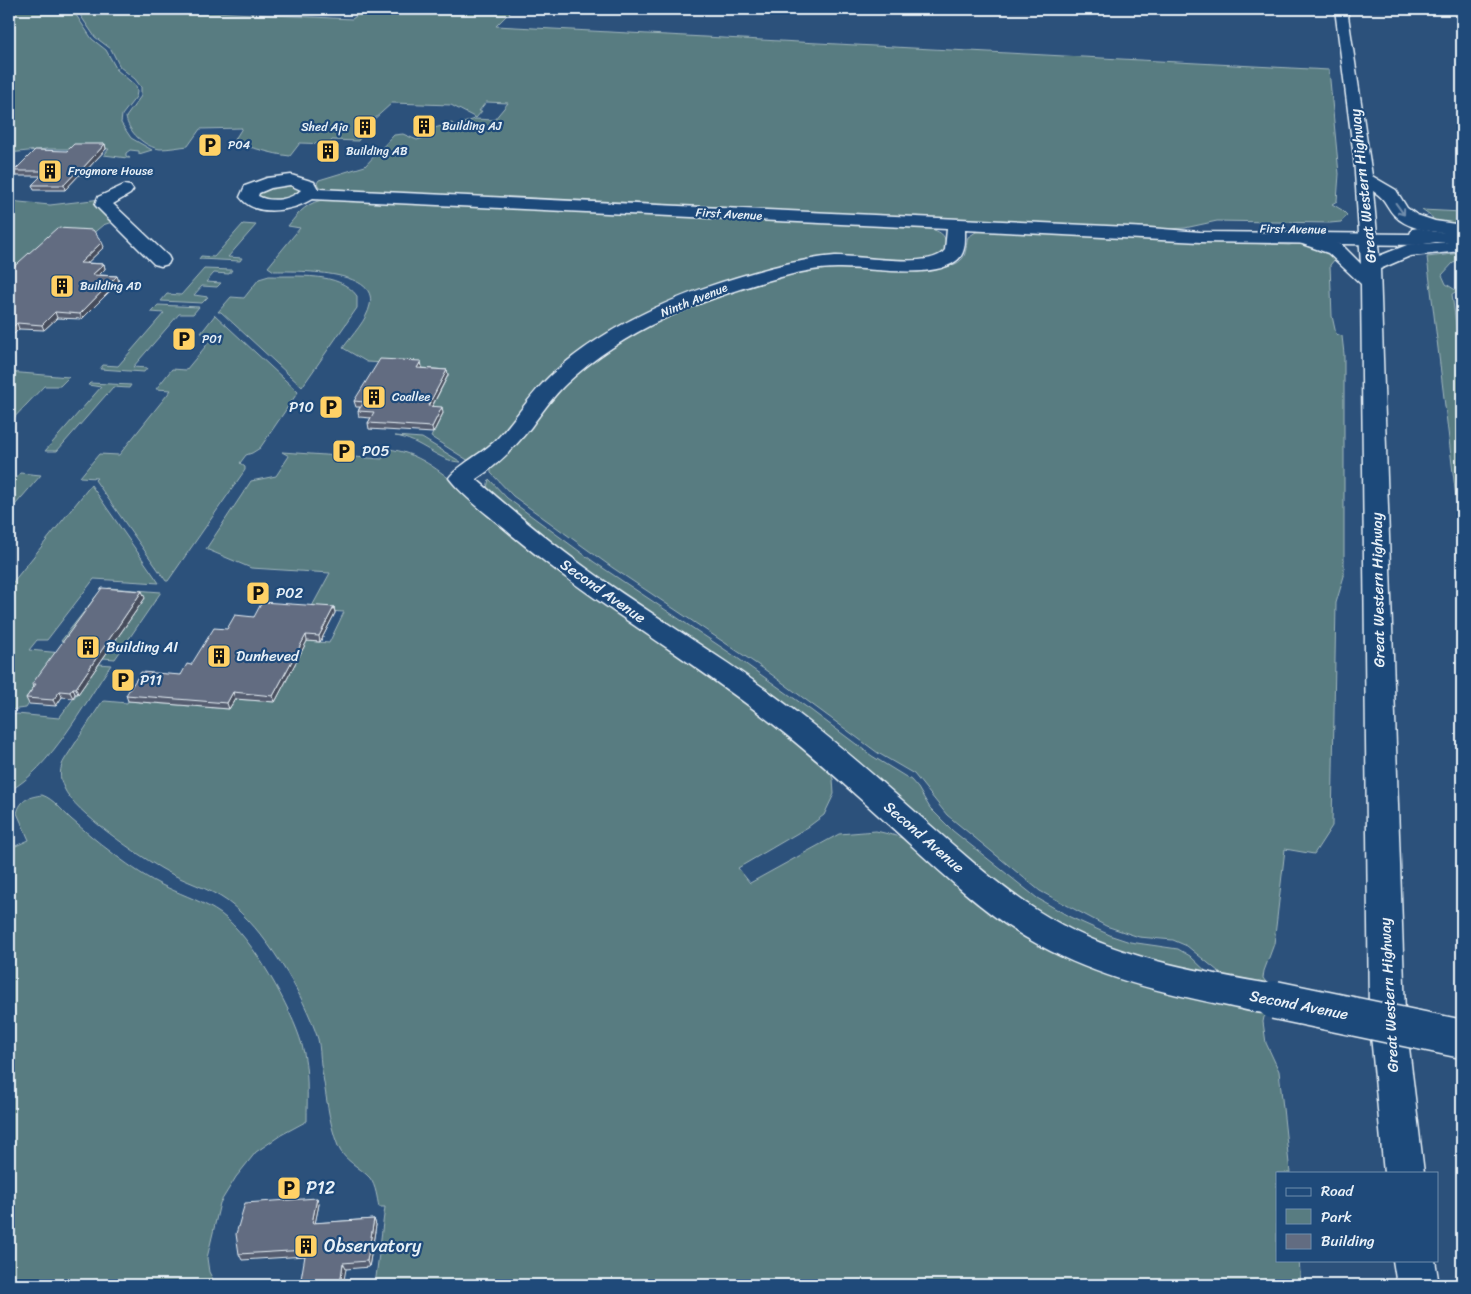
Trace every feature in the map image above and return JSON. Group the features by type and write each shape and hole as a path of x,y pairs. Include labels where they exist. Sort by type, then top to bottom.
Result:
{"main road":[{"name":"Great Western Highway","path":"1341,9 1364,178 1370,255 1387,1014 1404,1172"},
{"path":"1364,178 1390,194 1400,211 1411,219 1432,226 1462,230"},
{"path":"124,190 104,202 104,205 161,260"},
{"name":"First Avenue","path":"308,194 1150,233 1200,237 1300,237 1370,255"},
{"name":"Ninth Avenue","path":"461,478 496,453 558,380 585,357 632,326 681,304 729,286 790,268 834,262 929,265 943,262 952,256 955,248 956,224"},
{"name":"First Avenue","path":"1150,233 1262,228 1370,255 1418,240 1436,237 1462,238"},
{"path":"1300,237 1323,243 1335,249 1344,259 1462,246"},
{"name":"Second Avenue","path":"461,478 532,540 571,570 752,693 821,746 988,893 1023,919 1070,944 1136,970 1184,982 1462,1039"},
{"path":"1414,1262 1418,1285"}],"green space":[{"path":"9,9 72,9 92,39 106,50 117,70 136,86 136,97 122,115 121,123 131,138 152,150 139,154 139,151 130,150 126,153 126,156 130,158 104,155 109,149 47,149 9,153"},
{"path":"76,9 153,9 352,19 366,9 513,9 496,26 1329,70 1339,174 1337,201 1332,204 1347,215 1341,222 1330,223 1217,221 1185,228 1167,229 326,189 319,187 317,183 319,180 365,166 394,135 403,134 417,140 423,138 417,133 452,123 455,126 475,119 494,120 508,103 486,102 476,118 451,105 392,103 371,122 362,122 355,132 364,132 358,141 332,140 329,144 300,143 290,156 232,144 242,128 200,129 188,146 154,148 138,138 127,123 126,117 141,96 141,87 135,79 120,67 111,49 95,37"},
{"path":"288,183 301,189 301,192 290,198 280,200 258,197 257,194 261,189"},
{"path":"101,199 115,221 103,225 91,235 9,278 9,201 50,205"},
{"path":"327,199 921,227 940,233 945,239 946,244 945,250 931,259 919,261 835,259 629,323 494,444 469,461 431,437 443,413 429,412 448,376 418,374 422,365 367,362 343,348 363,322 370,305 369,293 362,284 333,274 274,271 268,267 300,228 288,226 296,216 314,202"},
{"path":"1422,210 1462,212 1462,225 1430,220 1433,218"},
{"path":"243,224 256,225 228,257 242,258 240,261 199,259 201,256 214,257"},
{"path":"976,232 1289,245 1308,244 1321,248 1335,259 1330,265 1332,316 1336,334 1342,336 1344,354 1344,576 1336,603 1332,826 1314,854 1285,849 1274,944 1263,978 1268,985 1229,980 1187,946 1173,940 1139,937 1106,926 1040,891 947,815 914,774 878,753 764,669 613,568 513,496 491,473 491,469 530,428 571,378 601,354 655,322 712,297 811,269 840,266 904,270 939,269 953,265 962,259 966,251 968,237"},
{"path":"1462,253 1462,261 1453,263 1442,275 1446,284 1457,291 1452,294 1458,339 1462,345 1462,547 1427,257"},
{"path":"204,269 232,270 229,274 214,273 206,282 221,283 217,287 202,286 194,295 208,297 202,303 161,301 167,294 181,295"},
{"path":"269,276 304,276 329,279 340,282 357,296 357,308 302,387 221,312 218,312 231,297 244,298 259,279"},
{"path":"158,305 199,307 193,314 179,314 133,367 147,368 144,372 100,369 103,365 118,366 164,313 151,312"},
{"path":"215,315 298,392 260,448 246,455 240,463 245,467 245,470 168,581 166,581 95,480 97,478 80,477 99,454 119,455 171,390 156,389 172,369 186,370 215,335 201,333"},
{"path":"9,372 69,377 60,386 44,386 9,423"},
{"path":"90,383 131,385 129,388 113,387 57,451 45,451 101,387 88,385"},
{"path":"395,436 422,438 461,462 445,458 413,441"},
{"path":"388,449 399,451 418,458 437,469 749,702 826,763 833,779 834,794 824,815 808,827 738,868 750,883 839,834 876,831 897,836 916,844 975,895 1268,1014 1264,1017 1263,1022 1266,1043 1279,1071 1290,1172 1276,1172 1276,1262 1299,1262 1301,1285 375,1285 385,1207 379,1207 375,1188 370,1178 344,1156 338,1146 330,1116 318,1039 303,1002 281,963 255,928 227,901 213,892 155,865 94,821 70,798 62,784 60,773 65,759 102,702 105,701 229,709 235,699 275,702 247,636 329,643 344,612 310,610 330,573 251,568 206,549 251,481 276,476 289,456 282,452 382,459"},
{"path":"20,473 41,475 9,512 9,486"},
{"path":"489,479 507,498 594,562 733,655 872,756 911,780 930,808 953,831 1037,898 1070,917 1112,936 1130,942 1178,949 1190,956 1213,978 1179,971 1085,938 1027,907 541,535 489,491 487,488"},
{"path":"91,485 159,583 94,579 47,640 37,640 29,650 62,653 26,708 9,710 9,587"},
{"path":"109,588 161,592 115,659 103,658 144,598 70,642 61,641 97,595"},
{"path":"99,664 111,665 65,734 38,768 9,791 9,716 17,714 59,718"},
{"path":"42,795 54,802 109,851 146,877 208,906 233,925 258,956 280,994 297,1030 306,1063 307,1121 281,1135 256,1152 236,1177 220,1203 207,1258 209,1272 216,1285 9,1285 9,849 29,840 17,813 19,808 29,798"}],"building":[{"name":"Frogmore House","path":"74,144 105,144 64,185 32,185 46,171 14,171 35,150 67,151"},
{"name":"Building AD","path":"57,228 93,230 102,242 80,263 104,264 92,275 117,276 80,314 55,312 42,325 17,323 9,331 9,288 12,285 9,285 9,271"},
{"name":"Coallee","path":"380,359 421,361 417,368 447,370 428,406 442,407 432,427 368,423 374,412 358,411 364,402 354,401"},
{"name":"Building AI","path":"102,588 142,591 76,688 73,688 70,692 60,691 53,700 26,698 36,684 32,684"},
{"name":"Dunheved","path":"262,602 334,607 319,636 306,635 273,696 233,692 227,703 126,695 141,672 181,675 187,664 191,665 214,628 227,629 235,615 254,617"},
{"name":"Observatory","path":"317,1198 312,1223 374,1219 367,1261 343,1263 340,1285 300,1285 306,1250 239,1254 236,1234 245,1203"}],"place":[{"name":"Building AJ","path":"424,126"},
{"name":"Shed Aja","path":"365,127"},
{"name":"P04","path":"210,145"},
{"name":"Building AB","path":"328,151"},
{"name":"Frogmore House","path":"50,171"},
{"name":"Building AD","path":"62,286"},
{"name":"P01","path":"184,339"},
{"name":"Coallee","path":"374,397"},
{"name":"P10","path":"331,407"},
{"name":"P05","path":"344,451"},
{"name":"P02","path":"258,593"},
{"name":"Building AI","path":"88,647"},
{"name":"Dunheved","path":"219,656"},
{"name":"P11","path":"123,680"},
{"name":"P12","path":"289,1188"},
{"name":"Observatory","path":"306,1246"}]}
